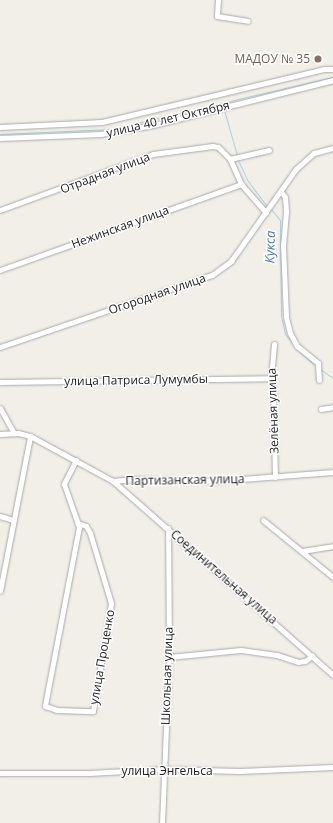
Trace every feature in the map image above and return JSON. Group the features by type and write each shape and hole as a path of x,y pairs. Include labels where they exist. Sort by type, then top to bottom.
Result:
{"street":[{"path":"218,0 217,16 248,21"},
{"name":"улица 40 лет Октября","path":"0,127 102,122 325,69 333,69"},
{"name":"улица 40 лет Октября","path":"0,138 101,134 153,125 333,80"},
{"name":"Отрадная улица","path":"0,210 153,154 212,146 218,147 235,158"},
{"name":"Огородная улица","path":"0,347 212,275 230,261 306,159 314,153 333,148"},
{"path":"267,212 241,184 235,158 269,150"},
{"name":"Нежинская улица","path":"0,270 241,184"},
{"path":"281,192 284,197 286,212 283,245 286,317 290,333 297,346 318,363 320,380"},
{"name":"Зелёная улица","path":"274,344 271,378 273,383 275,477"},
{"name":"улица Патриса Лумумбы","path":"0,382 271,378"},
{"path":"0,408 14,432"},
{"path":"321,409 333,408"},
{"name":"Партизанская улица","path":"0,434 14,432 30,436 113,481 133,479 215,481 333,472"},
{"path":"0,591 30,436"},
{"name":"улица Проценко","path":"76,460 64,484 78,523 45,706 58,710 93,712 111,602 90,534 86,526 78,523"},
{"name":"Соединительная улица","path":"113,481 333,675"},
{"path":"0,516 13,520"},
{"path":"263,520 333,577"},
{"name":"Школьная улица","path":"162,823 169,657 168,528"},
{"path":"302,551 333,546"},
{"path":"169,657 241,650 278,655 298,662 312,656"},
{"name":"улица Энгельса","path":"0,773 88,773 164,769 240,771 333,767"}],"waterway":[{"name":"Кукса","path":"0,134 111,129 333,77"},
{"name":"Кукса","path":"224,110 237,155"},
{"name":"Кукса","path":"238,160 248,181 267,206"},
{"name":"Кукса","path":"271,209 280,220 281,316 285,334 294,345"},
{"name":"Кукса","path":"297,349 314,365"},
{"name":"Кукса","path":"320,369 333,378"}],"place":[{"name":"МАДОУ № 35","path":"318,59"}]}
